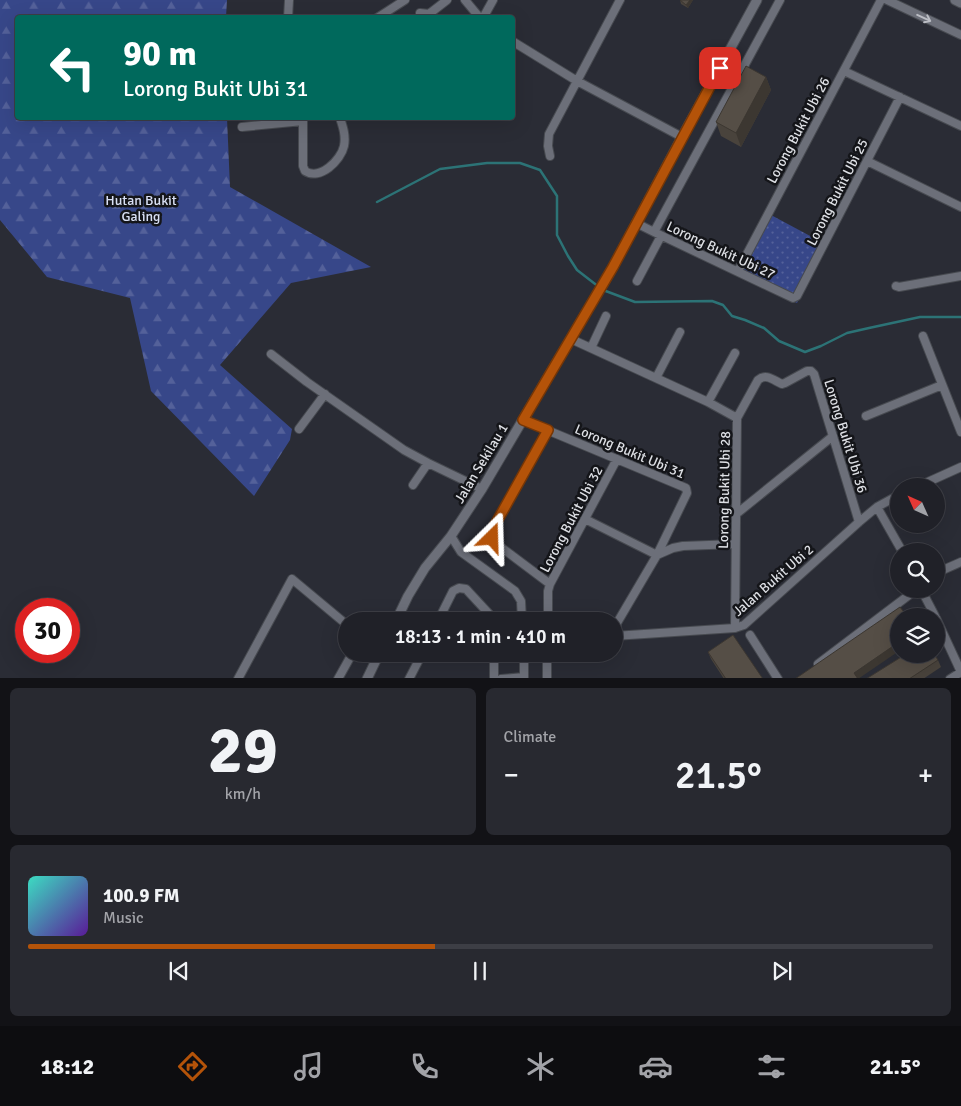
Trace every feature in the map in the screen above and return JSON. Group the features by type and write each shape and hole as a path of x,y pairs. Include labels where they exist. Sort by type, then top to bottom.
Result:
{"street":[{"path":"288,15 289,0"},
{"path":"381,15 405,0"},
{"path":"420,13 429,14 447,0"},
{"path":"465,0 479,15"},
{"path":"484,15 493,0"},
{"path":"550,156 548,146 549,134 620,0"},
{"name":"Jalan Sekilau 1","path":"400,612 425,568 451,536 482,489 613,267 757,0"},
{"path":"636,281 657,234 780,0"},
{"name":"Lorong Bukit Ubi 26","path":"738,271 881,0"},
{"path":"887,0 961,35"},
{"path":"955,0 961,3"},
{"path":"515,43 577,81 682,137"},
{"path":"844,71 961,126"},
{"name":"Lorong Bukit Ubi 25","path":"795,298 900,98"},
{"path":"242,127 303,120 303,166 307,173 319,173 328,168 344,147 345,135 341,120"},
{"path":"867,161 961,208"},
{"name":"Lorong Bukit Ubi 27","path":"636,223 795,298"},
{"path":"896,286 961,276"},
{"path":"591,348 606,316"},
{"path":"656,378 680,332"},
{"path":"923,336 961,432"},
{"name":"Lorong Bukit Ubi 28","path":"570,339 708,402 737,418 735,628"},
{"path":"708,402 735,353"},
{"path":"271,354 404,450 482,489"},
{"name":"Lorong Bukit Ubi 36","path":"737,418 758,380 761,378 769,377 782,384 807,370 811,371 814,374 859,522"},
{"path":"866,416 942,385"},
{"path":"299,428 325,394"},
{"name":"Lorong Bukit Ubi 31","path":"523,420 686,488 687,493 656,555"},
{"path":"548,430 491,532 494,542 550,584"},
{"path":"736,515 833,436"},
{"name":"Lorong Bukit Ubi 32","path":"548,612 550,584 617,459"},
{"path":"413,485 428,463"},
{"path":"937,478 961,467"},
{"name":"Jalan Bukit Ubi 2","path":"623,635 735,628 744,625 859,522 878,506 890,500"},
{"path":"878,506 898,543"},
{"path":"585,519 656,555"},
{"path":"451,536 461,552 516,591 521,602 522,612"},
{"path":"623,613 656,555 683,546 735,544"},
{"path":"945,569 961,562"},
{"path":"238,678 292,579 338,617"},
{"path":"442,612 453,591 459,588 466,589 487,612"},
{"path":"814,666 905,598"},
{"path":"750,635 778,678"},
{"path":"945,636 960,668 950,678"},
{"path":"338,678 347,662"},
{"path":"366,678 375,662"},
{"path":"409,678 418,662"},
{"path":"494,662 494,678"},
{"path":"500,678 524,678 524,662"},
{"path":"547,662 547,678"}],"green space":[{"name":"Hutan Bukit Galing","path":"0,0 227,0 226,15 15,15 15,120 227,120 230,187 371,267 291,283 220,365 292,429 290,440 254,496 151,391 130,298 47,277 0,220"},
{"path":"771,215 827,245 797,303 739,276"}],"building":[{"path":"680,0 690,0 686,5"},
{"path":"746,66 766,77 736,133 716,122"},
{"path":"890,614 890,648 854,673 857,678 796,678"},
{"path":"733,635 762,678 725,678 708,652"},
{"path":"892,663 933,663 911,678 868,678"}],"waterway":[{"path":"377,202 440,169 487,163 520,163 540,170 557,196 557,235 577,270 599,287"},
{"path":"603,290 635,302 712,301 723,305 732,316 764,328 779,341 805,352 847,333 869,328 920,317 961,317"}],"route":[{"path":"492,538 491,532 548,430 523,420 613,267 720,68"}]}
